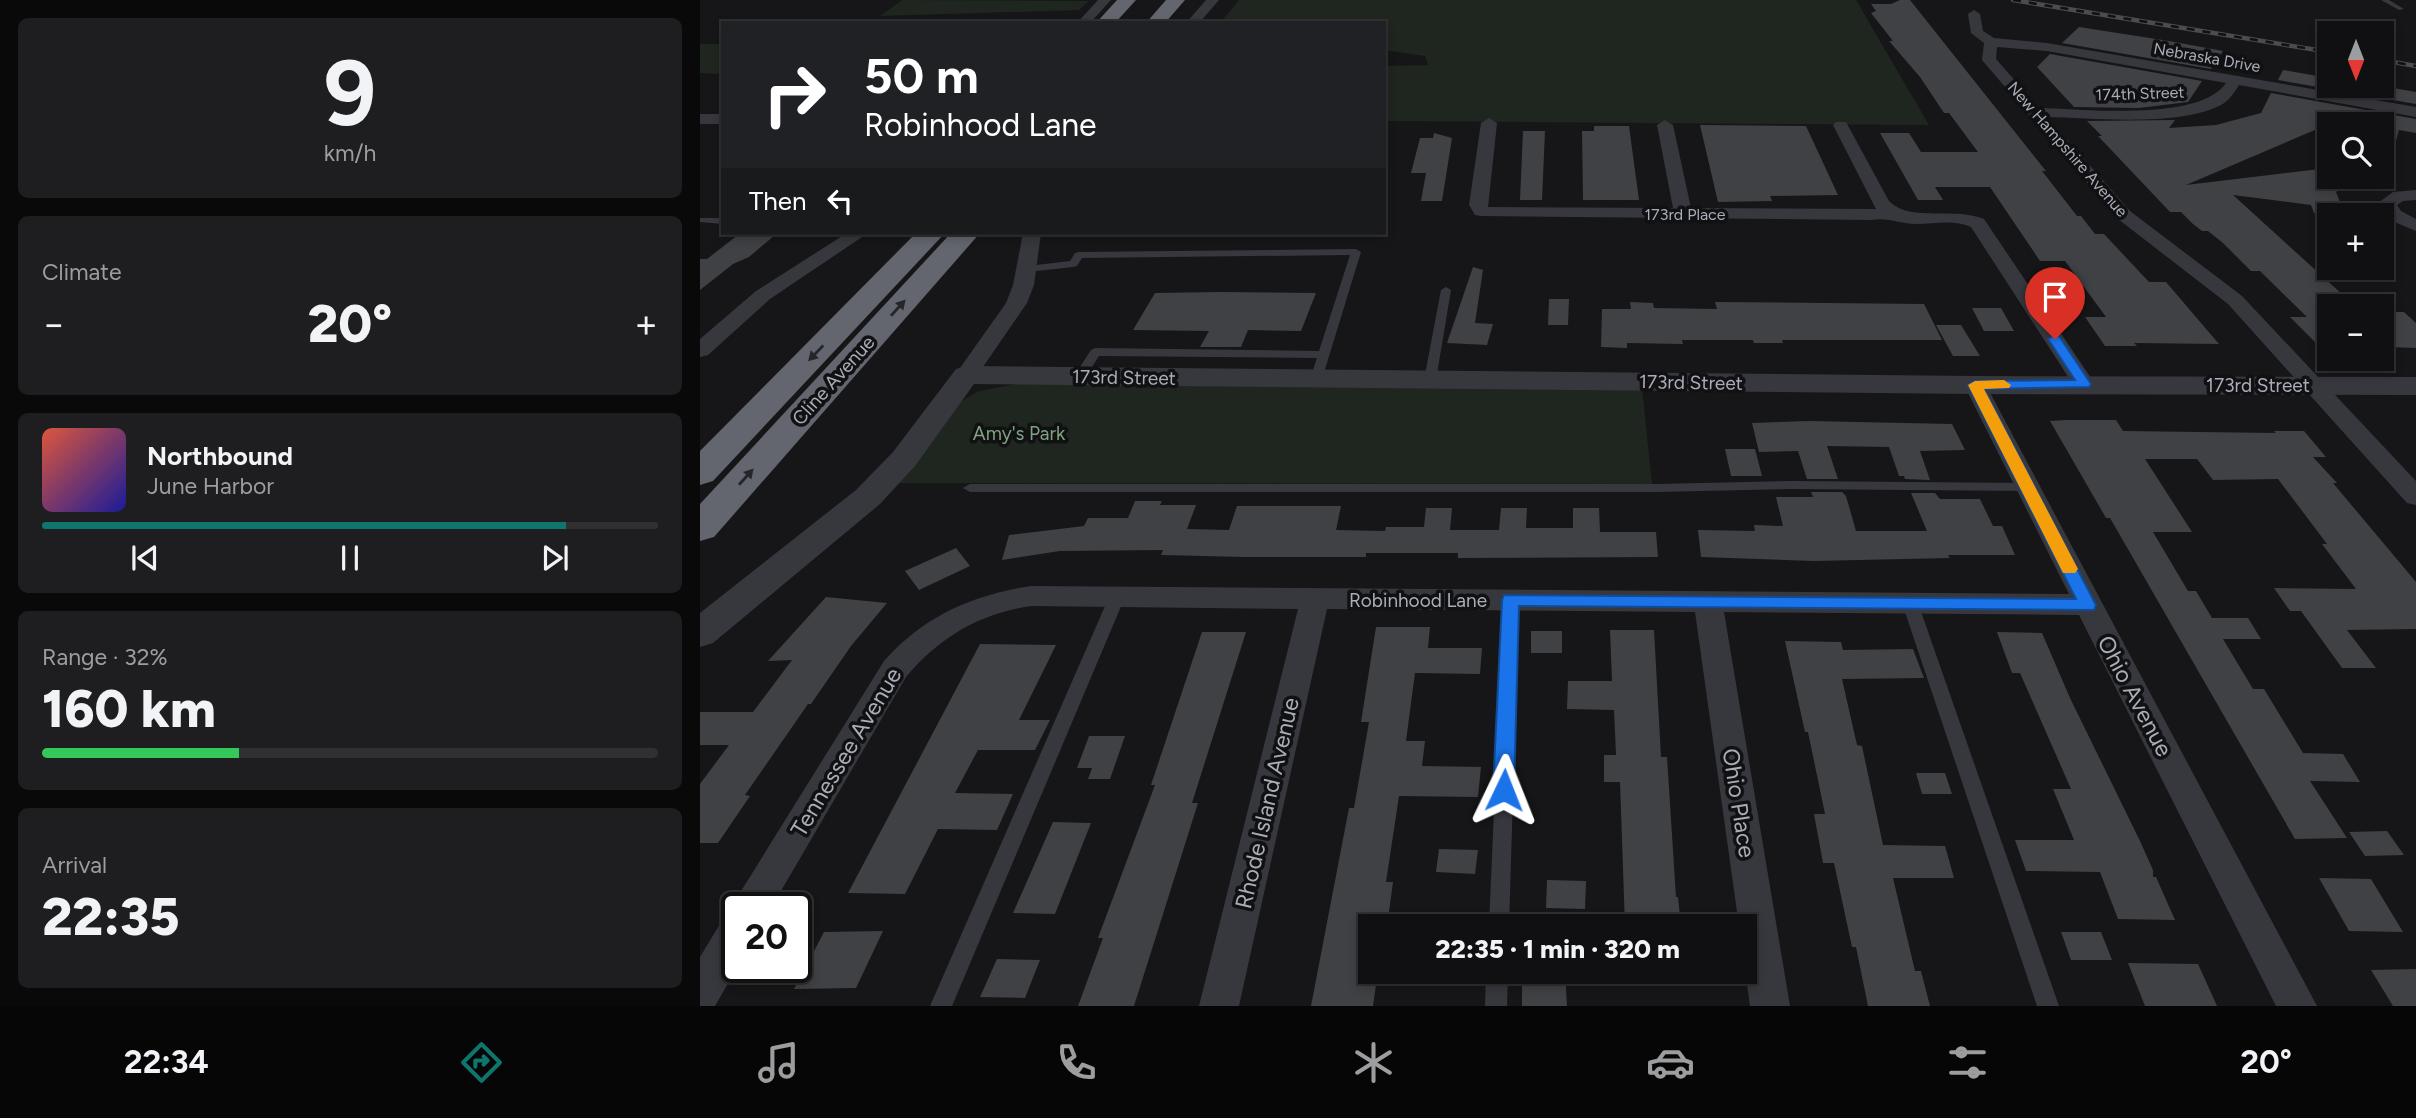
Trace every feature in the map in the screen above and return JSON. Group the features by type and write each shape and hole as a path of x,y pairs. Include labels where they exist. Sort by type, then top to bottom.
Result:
{"highway":[{"path":"1107,21 1126,0"},
{"path":"1136,19 1153,0"},
{"path":"1157,21 1176,0"},
{"name":"Cline Avenue","path":"700,473 929,235"},
{"name":"Cline Avenue","path":"700,528 964,235"}],"street":[{"path":"1085,21 1105,0"},
{"path":"1194,21 1213,0"},
{"name":"New Hampshire Avenue","path":"1974,14 1978,33 1991,42 1989,60 2124,215 2235,300 2416,497"},
{"name":"Nebraska Drive","path":"1991,42 2047,47 2416,112"},
{"name":"174th Street","path":"2035,112 2189,110 2215,102 2224,96 2235,80"},
{"path":"700,119 721,119"},
{"path":"1481,211 1478,205 1489,123"},
{"path":"1665,125 1683,214"},
{"path":"1841,125 1881,204 1888,212"},
{"path":"2416,195 2399,195 2387,203 2388,209 2396,216 2416,225"},
{"name":"173rd Place","path":"1481,211 1872,215 1888,212 1903,217 1962,218 1978,223 2084,384"},
{"path":"700,350 763,295 856,235"},
{"path":"700,633 868,497 904,458 966,375 1021,294 1028,270 1028,243 1031,235"},
{"name":"173rd Street","path":"966,375 1080,376 1319,367 1430,380 2416,386"},
{"name":"Ohio Avenue","path":"1975,385 2297,1006"},
{"name":"Robinhood Lane","path":"961,615 994,602 1018,597 2088,605"},
{"name":"Rhode Island Avenue","path":"1219,1006 1315,599"},
{"name":"Ohio Place","path":"1708,601 1770,1006"},
{"name":"Tennessee Avenue","path":"761,892 895,669 911,649 936,629 961,615"},
{"path":"700,993 721,958"}],"lane":[{"path":"2384,0 2401,9"},
{"path":"703,220 721,221"},
{"path":"1028,270 1073,264 1079,255 1356,252 1319,367"},
{"path":"1430,380 1446,289"},
{"path":"970,488 1657,488 1791,485 2028,487"},
{"path":"941,1006 1117,597"},
{"path":"1499,914 1511,600"},
{"path":"1910,603 2048,1006"},
{"path":"1496,1006 1497,984"}],"green space":[{"path":"902,0 1089,1 1079,10 880,16"},
{"path":"1239,0 1856,0 1929,125 1386,121 1386,66 1428,65 1425,56 1386,50 1386,21 1222,21"},
{"path":"700,44 721,44 721,74 700,73"},
{"name":"Amy's Park","path":"1016,384 1642,388 1652,484 899,483 960,402 979,391"}],"building":[{"path":"1910,0 2046,171 2042,171 2077,216 2081,216 2095,234 2104,234 2149,282 2166,282 2219,344 2134,343 2137,346 2105,346 2085,317 2106,317 2065,261 2040,261 1990,187 1935,187 1943,200 1918,200 1880,133 1909,133 1921,152 1978,152 1949,113 1944,113 1871,13 1876,11 1871,4 1891,4"},
{"path":"2079,27 2223,51 2211,69 2062,43"},
{"path":"2050,54 2202,81 2188,102 2139,108 2074,107 2037,67"},
{"path":"2283,70 2317,76 2317,87 2278,80"},
{"path":"2394,88 2416,92 2416,104 2382,98 2394,98"},
{"path":"2271,93 2377,112 2317,112 2317,129 2186,185 2317,169 2317,189 2340,189 2336,192 2340,203 2317,203 2317,213 2314,213 2311,205 2233,195 2317,271 2317,280 2326,280 2342,294 2317,294 2317,344 2290,317 2307,317 2260,271 2251,271 2223,243 2208,231 2202,231 2181,212 2170,212 2087,121 2175,120 2169,128 2216,125 2261,113"},
{"path":"2394,115 2416,119 2416,133 2399,130 2394,148"},
{"path":"1700,125 1806,126 1838,195 1770,196 1772,201 1718,202"},
{"path":"1594,126 1629,126 1639,200 1583,200 1582,131 1594,131"},
{"path":"1523,131 1545,131 1542,200 1520,200"},
{"path":"1434,133 1452,138 1442,201 1421,201 1426,173 1411,173 1420,138 1433,138"},
{"path":"738,235 775,235 749,257 733,264 700,290 700,259 707,259"},
{"path":"1473,267 1483,270 1475,323 1493,324 1487,345 1447,343"},
{"path":"1155,293 1316,293 1301,331 1248,330 1241,347 1200,347 1209,331 1133,330"},
{"path":"1549,299 1569,299 1568,325 1548,325"},
{"path":"1630,302 1653,303 1654,308 1717,309 1715,302 1924,304 1942,340 1782,340 1783,343 1754,343 1753,340 1682,340 1683,344 1627,343 1627,348 1601,347 1602,309 1631,309"},
{"path":"1972,308 2001,308 2014,331 1984,331"},
{"path":"2394,312 2404,312 2416,323 2416,348 2394,347"},
{"path":"1936,325 1961,325 1980,356 1953,356"},
{"path":"2116,420 2123,431 2304,431 2326,457 2313,457 2416,582 2416,629 2347,630 2376,668 2342,668 2301,611 2290,611 2274,588 2356,589 2322,544 2327,544 2278,479 2213,480 2197,459 2145,459 2192,532 2153,532 2188,591 2196,591 2212,618 2248,618 2261,639 2223,639 2253,689 2264,689 2303,753 2343,754 2360,782 2310,781 2347,838 2295,839 2110,518 2106,518 2050,421"},
{"path":"1809,421 1952,424 1965,450 1920,451 1930,480 1905,479 1904,476 1899,476 1889,447 1827,446 1838,479 1807,479 1798,451 1759,452 1752,423"},
{"path":"1725,449 1755,449 1762,476 1731,476"},
{"path":"1811,492 1842,492 1846,496 1856,531 1927,531 1911,493 1935,493 1940,499 1980,499 1993,526 2002,526 2015,555 1814,561 1701,557 1698,530 1755,531 1754,525 1783,526 1776,497 1813,497"},
{"path":"1135,501 1162,501 1160,505 1196,505 1187,529 1229,530 1237,506 1341,506 1336,530 1385,531 1386,527 1424,527 1426,508 1452,508 1450,530 1499,530 1501,508 1527,508 1526,528 1573,528 1573,508 1599,508 1600,532 1656,532 1658,557 1458,558 1458,553 1366,553 1366,557 1245,557 1161,555 1163,550 1060,551 1002,560 1009,535 1084,526 1088,518 1128,518"},
{"path":"956,548 970,566 919,590 905,571"},
{"path":"826,597 887,603 851,646 811,704 808,704 745,795 750,796 718,843 700,843 700,784 729,745 700,745 700,712 753,712 792,660 768,661"},
{"path":"1376,627 1430,627 1428,648 1482,648 1480,674 1415,673 1406,741 1425,741 1422,766 1481,767 1478,797 1399,796 1386,882 1393,882 1389,914 1358,914 1358,984 1376,984 1373,1006 1311,1006 1349,808 1354,808 1369,722 1361,722"},
{"path":"1610,630 1654,630 1661,757 1667,757 1676,897 1680,914 1625,914 1620,782 1604,782 1604,755 1616,755 1614,710 1567,709 1568,681 1612,681"},
{"path":"1531,631 1562,631 1562,653 1531,653"},
{"path":"1202,632 1246,632 1192,803 1198,803 1134,1006 1078,1006 1103,938 1098,938 1155,785 1151,785"},
{"path":"1997,632 2042,633 2175,920 2118,919 2100,872 2026,871 2015,840 2074,840 2053,789 2071,789 2020,673 2012,673"},
{"path":"1785,641 1841,642 1843,650 1913,649 1924,678 1842,679 1857,745 1862,746 1883,845 1945,846 1954,878 1893,878 1915,971 1921,971 1930,1006 1868,1006 1834,863 1823,863 1814,814 1825,814"},
{"path":"980,644 1056,645 1019,720 1050,720 1035,750 978,750 955,793 1013,794 997,830 938,829 905,894 848,893"},
{"path":"1089,736 1125,736 1110,779 1088,779 1092,768 1077,768"},
{"path":"1916,773 1945,773 1952,794 1922,794"},
{"path":"1053,822 1091,823 1055,914 1013,913"},
{"path":"2387,831 2404,855 2365,856 2349,832"},
{"path":"1439,849 1478,850 1475,874 1436,872"},
{"path":"2319,878 2371,879 2403,932 2349,931"},
{"path":"1547,880 1586,881 1585,909 1546,908"},
{"path":"883,931 856,988 794,989 797,983 812,983 812,955 824,932"},
{"path":"2061,932 2101,932 2112,960 2071,960"},
{"path":"997,959 1040,960 1025,998 980,997"},
{"path":"2128,963 2198,964 2217,1006 2145,1006"},
{"path":"2416,969 2416,1006 2393,1006 2371,970"},
{"path":"1522,984 1566,984 1567,1006 1522,1006"}],"railway":[{"path":"2013,0 2317,50"},
{"path":"2394,62 2416,66"}],"slow traffic":[{"path":"2004,385 1975,385 2069,569"}],"route":[{"path":"1504,790 1511,600 2088,605 1975,385 2084,384 2055,339"}]}
